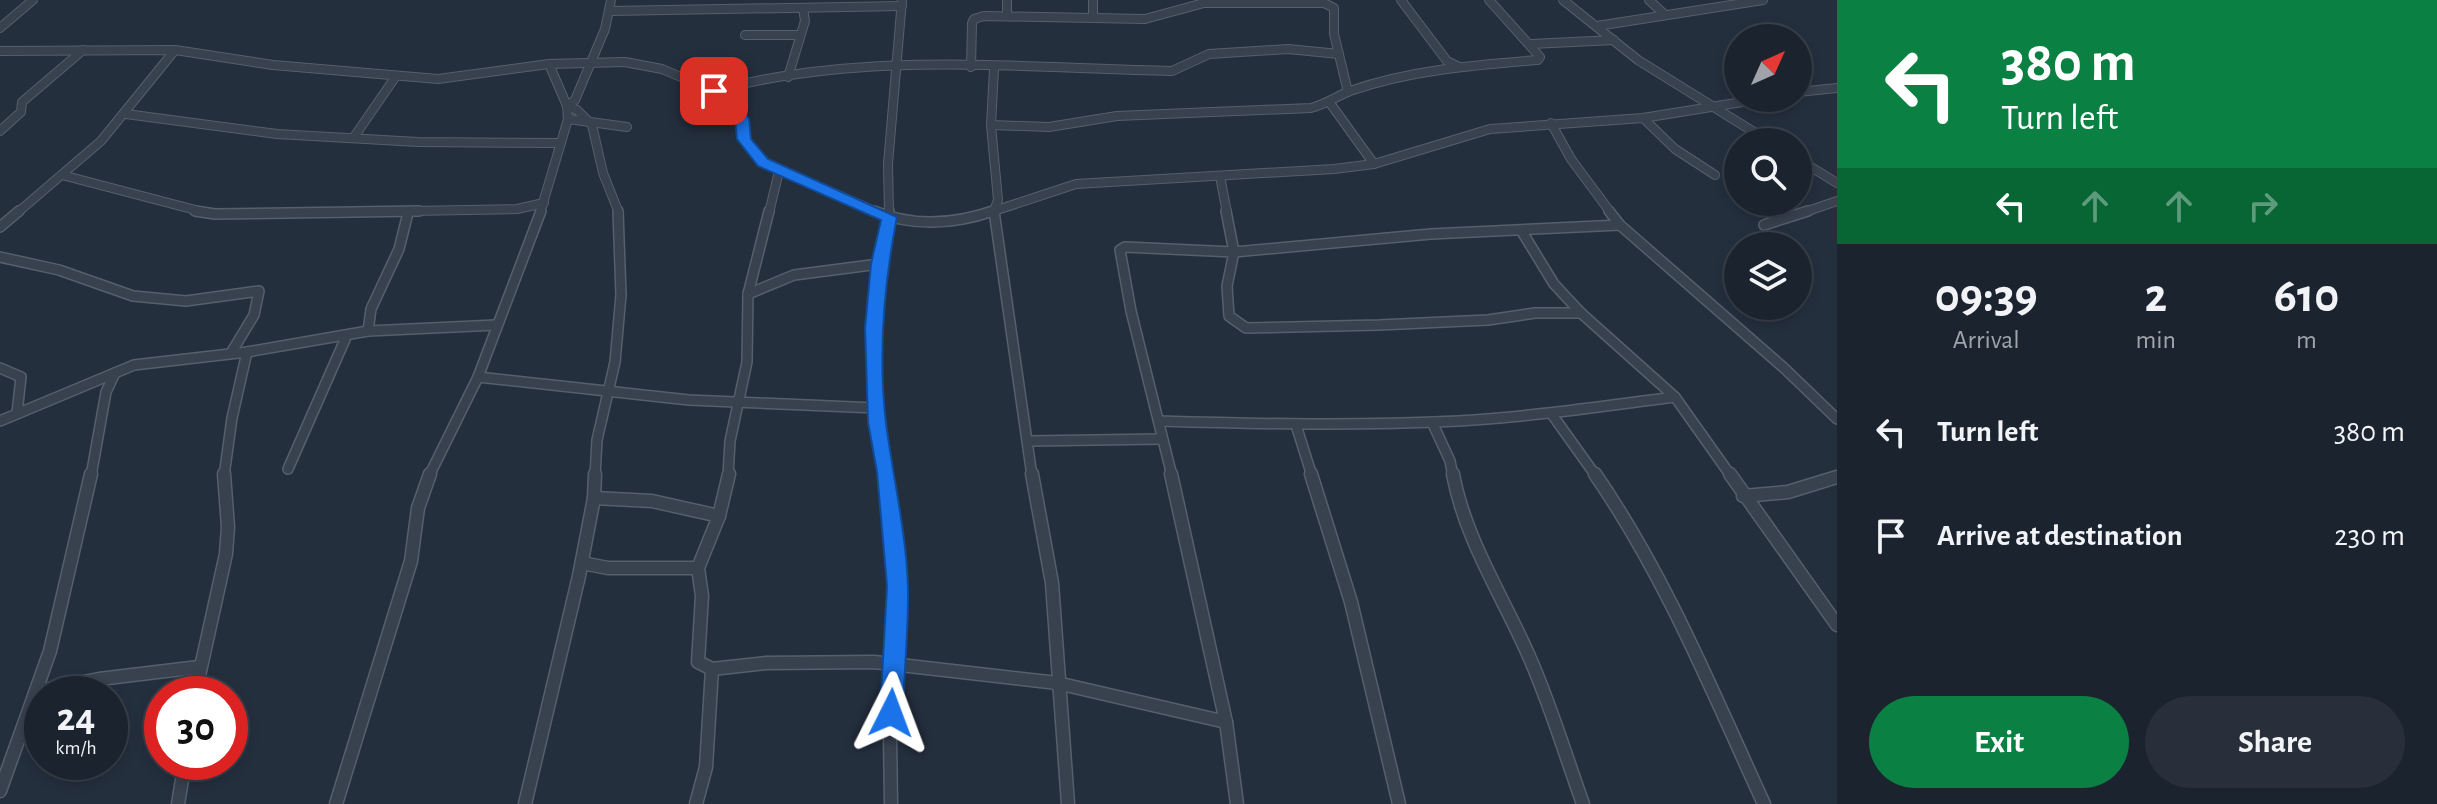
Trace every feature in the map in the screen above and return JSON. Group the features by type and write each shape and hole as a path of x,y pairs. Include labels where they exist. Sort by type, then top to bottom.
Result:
{"street":[{"path":"0,28 33,0"},
{"path":"567,106 575,100 610,11 611,0"},
{"path":"1007,0 1007,16"},
{"path":"1093,0 1093,17"},
{"path":"1401,0 1444,64"},
{"path":"991,125 1049,127 1117,116 1311,108 1330,103 1348,92 1444,64 1461,67 1534,62 1540,57 1531,44 1489,0"},
{"path":"1563,0 1638,60 1747,128"},
{"path":"1649,0 1665,15"},
{"path":"1597,26 1763,0"},
{"path":"610,11 818,8 902,3 888,164 889,217 879,264 874,328 876,408 886,472 897,586 891,804"},
{"path":"971,67 974,19 1007,16 1154,18 1204,3 1324,3 1334,8 1339,54 1348,92"},
{"path":"788,77 805,21 805,6"},
{"path":"805,21 818,8"},
{"path":"745,35 800,35"},
{"path":"1531,44 1614,40"},
{"path":"714,91 743,83 868,65 1172,71 1209,54 1288,49 1339,54"},
{"path":"0,131 21,112 22,102 83,50"},
{"path":"0,51 175,50 273,65 438,79 549,64 625,62 662,69 714,91 735,108 742,119 744,139 763,162 779,171 889,217 920,222 964,221 1076,184 1374,164 1490,129 1643,118 1724,106"},
{"path":"0,227 62,175 126,114 175,50"},
{"path":"336,804 411,561 418,508 431,472 478,377 544,203 568,119 567,106 549,64"},
{"path":"994,69 991,125 998,200 993,213 1037,508 1052,583 1068,804"},
{"path":"354,137 396,76"},
{"path":"1812,91 1837,88"},
{"path":"1330,103 1374,164"},
{"path":"525,804 582,563 594,498 597,440 618,337 621,295 620,216 603,173 592,125 577,110 567,106"},
{"path":"1701,111 1724,114"},
{"path":"126,114 277,134 418,142 561,143"},
{"path":"1643,118 1675,149 1715,175"},
{"path":"568,119 592,125 601,121 627,127"},
{"path":"1551,123 1571,159 1620,225 1784,368 1837,419"},
{"path":"1812,168 1837,183"},
{"path":"779,171 748,294 747,362 730,441 731,458 725,498 698,568 702,596 698,662 712,669 766,663 894,665 1057,683 1226,722"},
{"path":"62,175 104,183 169,206 215,214 408,213 517,209 544,203"},
{"path":"1220,176 1234,252 1227,286 1229,316 1235,322 1255,330 1581,313"},
{"path":"1764,225 1837,201"},
{"path":"368,331 371,309 399,249 408,213"},
{"path":"1237,804 1226,722 1194,568 1131,311 1120,250 1125,247 1234,252 1418,234 1620,225"},
{"path":"1521,230 1541,267 1581,313 1675,397 1837,625"},
{"path":"0,257 59,270 133,296 186,301 259,291 254,316 231,353"},
{"path":"756,262 762,273 776,279"},
{"path":"748,294 776,279 879,264"},
{"path":"0,421 134,365 247,352 368,331 496,325"},
{"path":"288,469 347,335"},
{"path":"198,676 220,594 229,531 223,486 233,406 247,352"},
{"path":"0,368 21,377 17,413"},
{"path":"42,676 82,529 106,392 115,373"},
{"path":"478,377 739,403 876,408"},
{"path":"1160,421 1296,425 1432,422 1551,413 1675,397"},
{"path":"1551,413 1600,481 1658,576 1708,676 1764,804"},
{"path":"1432,422 1450,461 1463,515 1529,656 1583,804"},
{"path":"1296,425 1351,602 1399,804"},
{"path":"1029,441 1161,439"},
{"path":"1743,496 1788,492 1837,477"},
{"path":"594,498 652,501 719,516"},
{"path":"582,563 608,568 698,568"},
{"path":"124,676 199,667"},
{"path":"696,804 706,767 712,669"},
{"path":"0,791 5,758 24,719"},
{"path":"178,804 182,780"}],"route":[{"path":"714,91 735,108 742,119 744,139 763,162 889,217 879,264 874,328 877,422 886,472 897,586 891,713"}]}
